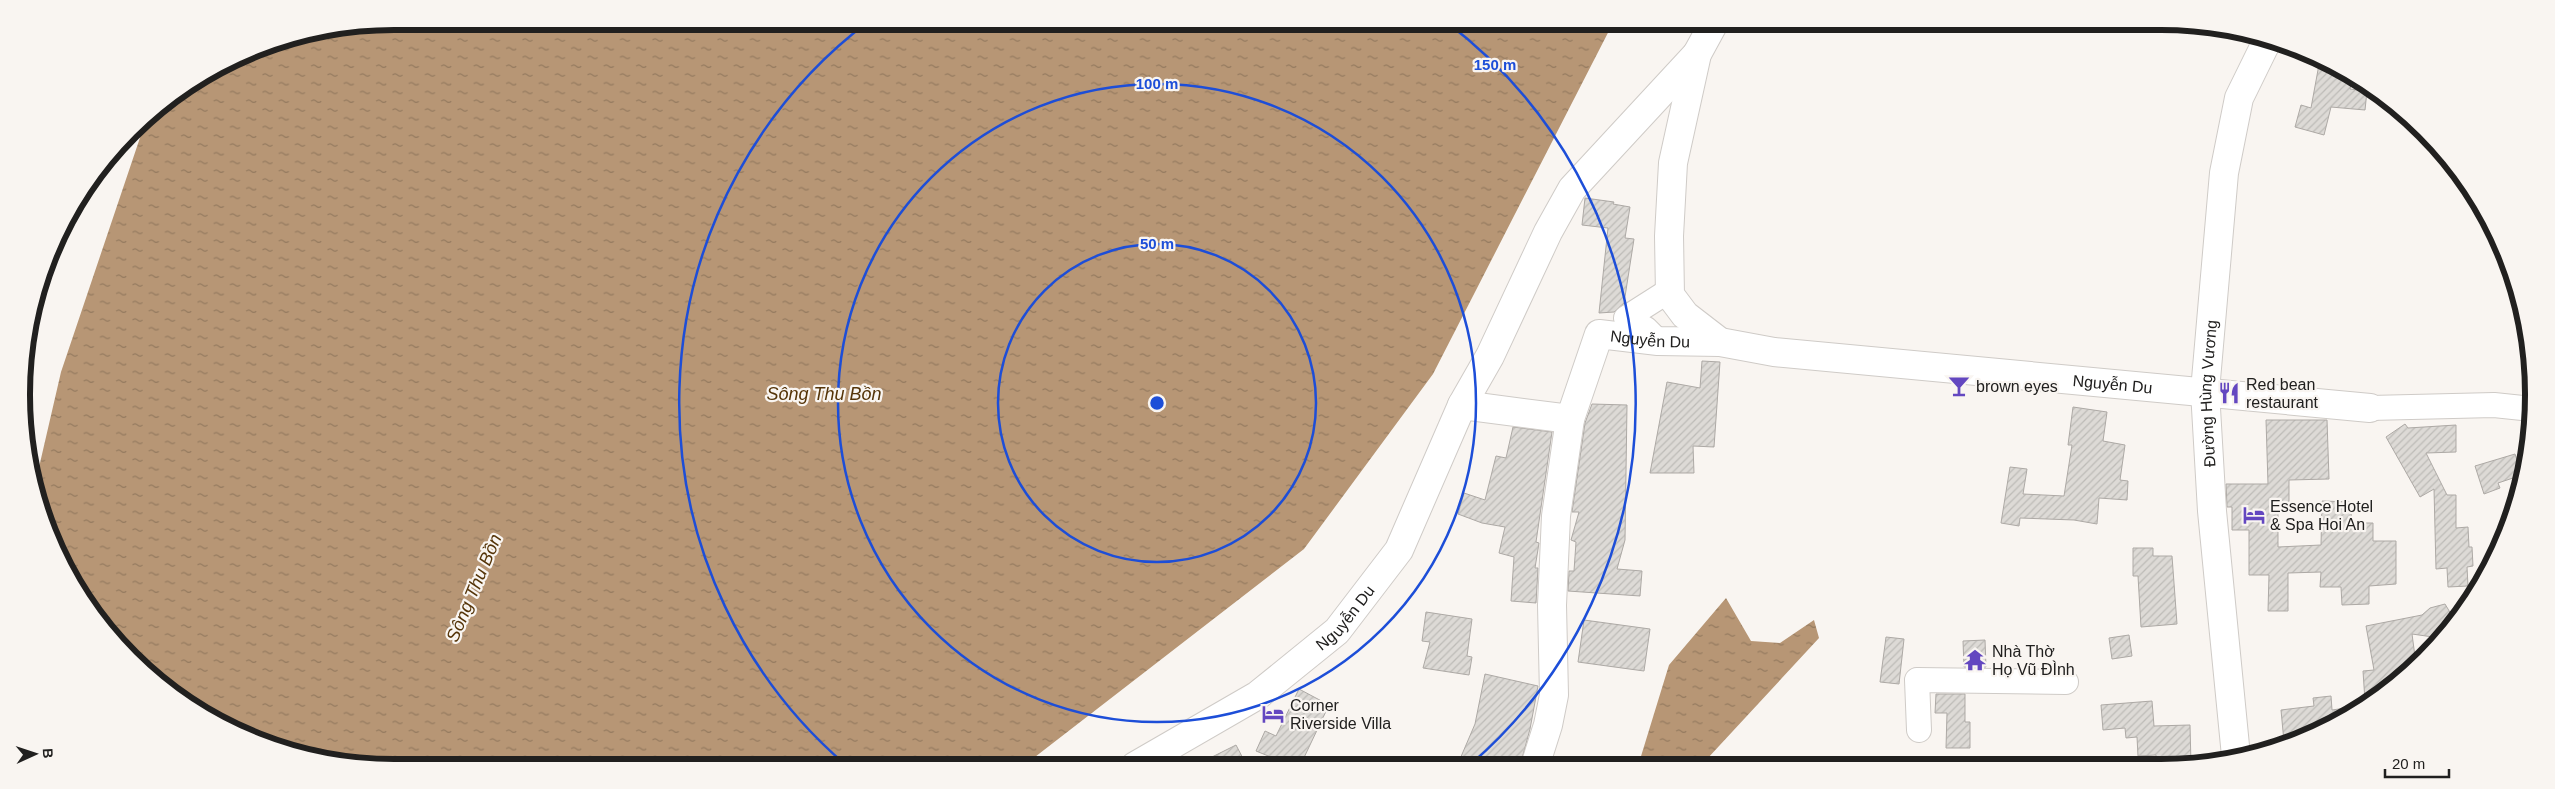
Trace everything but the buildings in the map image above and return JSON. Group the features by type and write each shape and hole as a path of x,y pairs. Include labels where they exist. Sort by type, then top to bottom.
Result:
{"street":[{"path":"1710,30 1697,54 1673,163 1669,236 1670,295 1685,315 1720,342"},
{"name":"Đường Hùng Vương","path":"2236,751 2212,511 2205,391 2224,174 2239,98 2265,45"},
{"name":"Nguyễn Du","path":"1147,759 1258,695 1337,631 1399,550 1462,405 1490,356 1548,232 1572,189 1697,54"},
{"path":"1658,341 1646,330 1626,318 1670,290"},
{"name":"Nguyễn Du","path":"1570,418 1599,334 1658,341 1720,342 1774,352 2370,408"},
{"path":"1462,405 1570,418 1556,516 1552,605 1554,696 1538,759"},
{"path":"2370,408 2494,405 2524,408"},
{"path":"1919,730 1917,680 2066,682"}],"water":[{"name":"Sông Thu Bồn","path":"394,30 1609,30 1433,374 1304,549 1032,759 394,759 347,756 300,747 277,740 212,710 192,698 154,669 120,635 91,597 79,577 49,512 38,471 61,372 142,132 173,105 212,79 255,58 300,42 347,33"},
{"path":"1726,598 1751,641 1780,643 1814,620 1819,638 1707,759 1640,759 1669,665"}],"place":[{"name":"brown eyes","path":"1959,386"},
{"name":"Red bean restaurant","path":"2229,393"},
{"name":"Essence Hotel & Spa Hoi An","path":"2254,515"},
{"name":"Nhà Thờ Họ Vũ ĐÌnh","path":"1975,660"},
{"name":"Corner Riverside Villa","path":"1273,714"}]}
